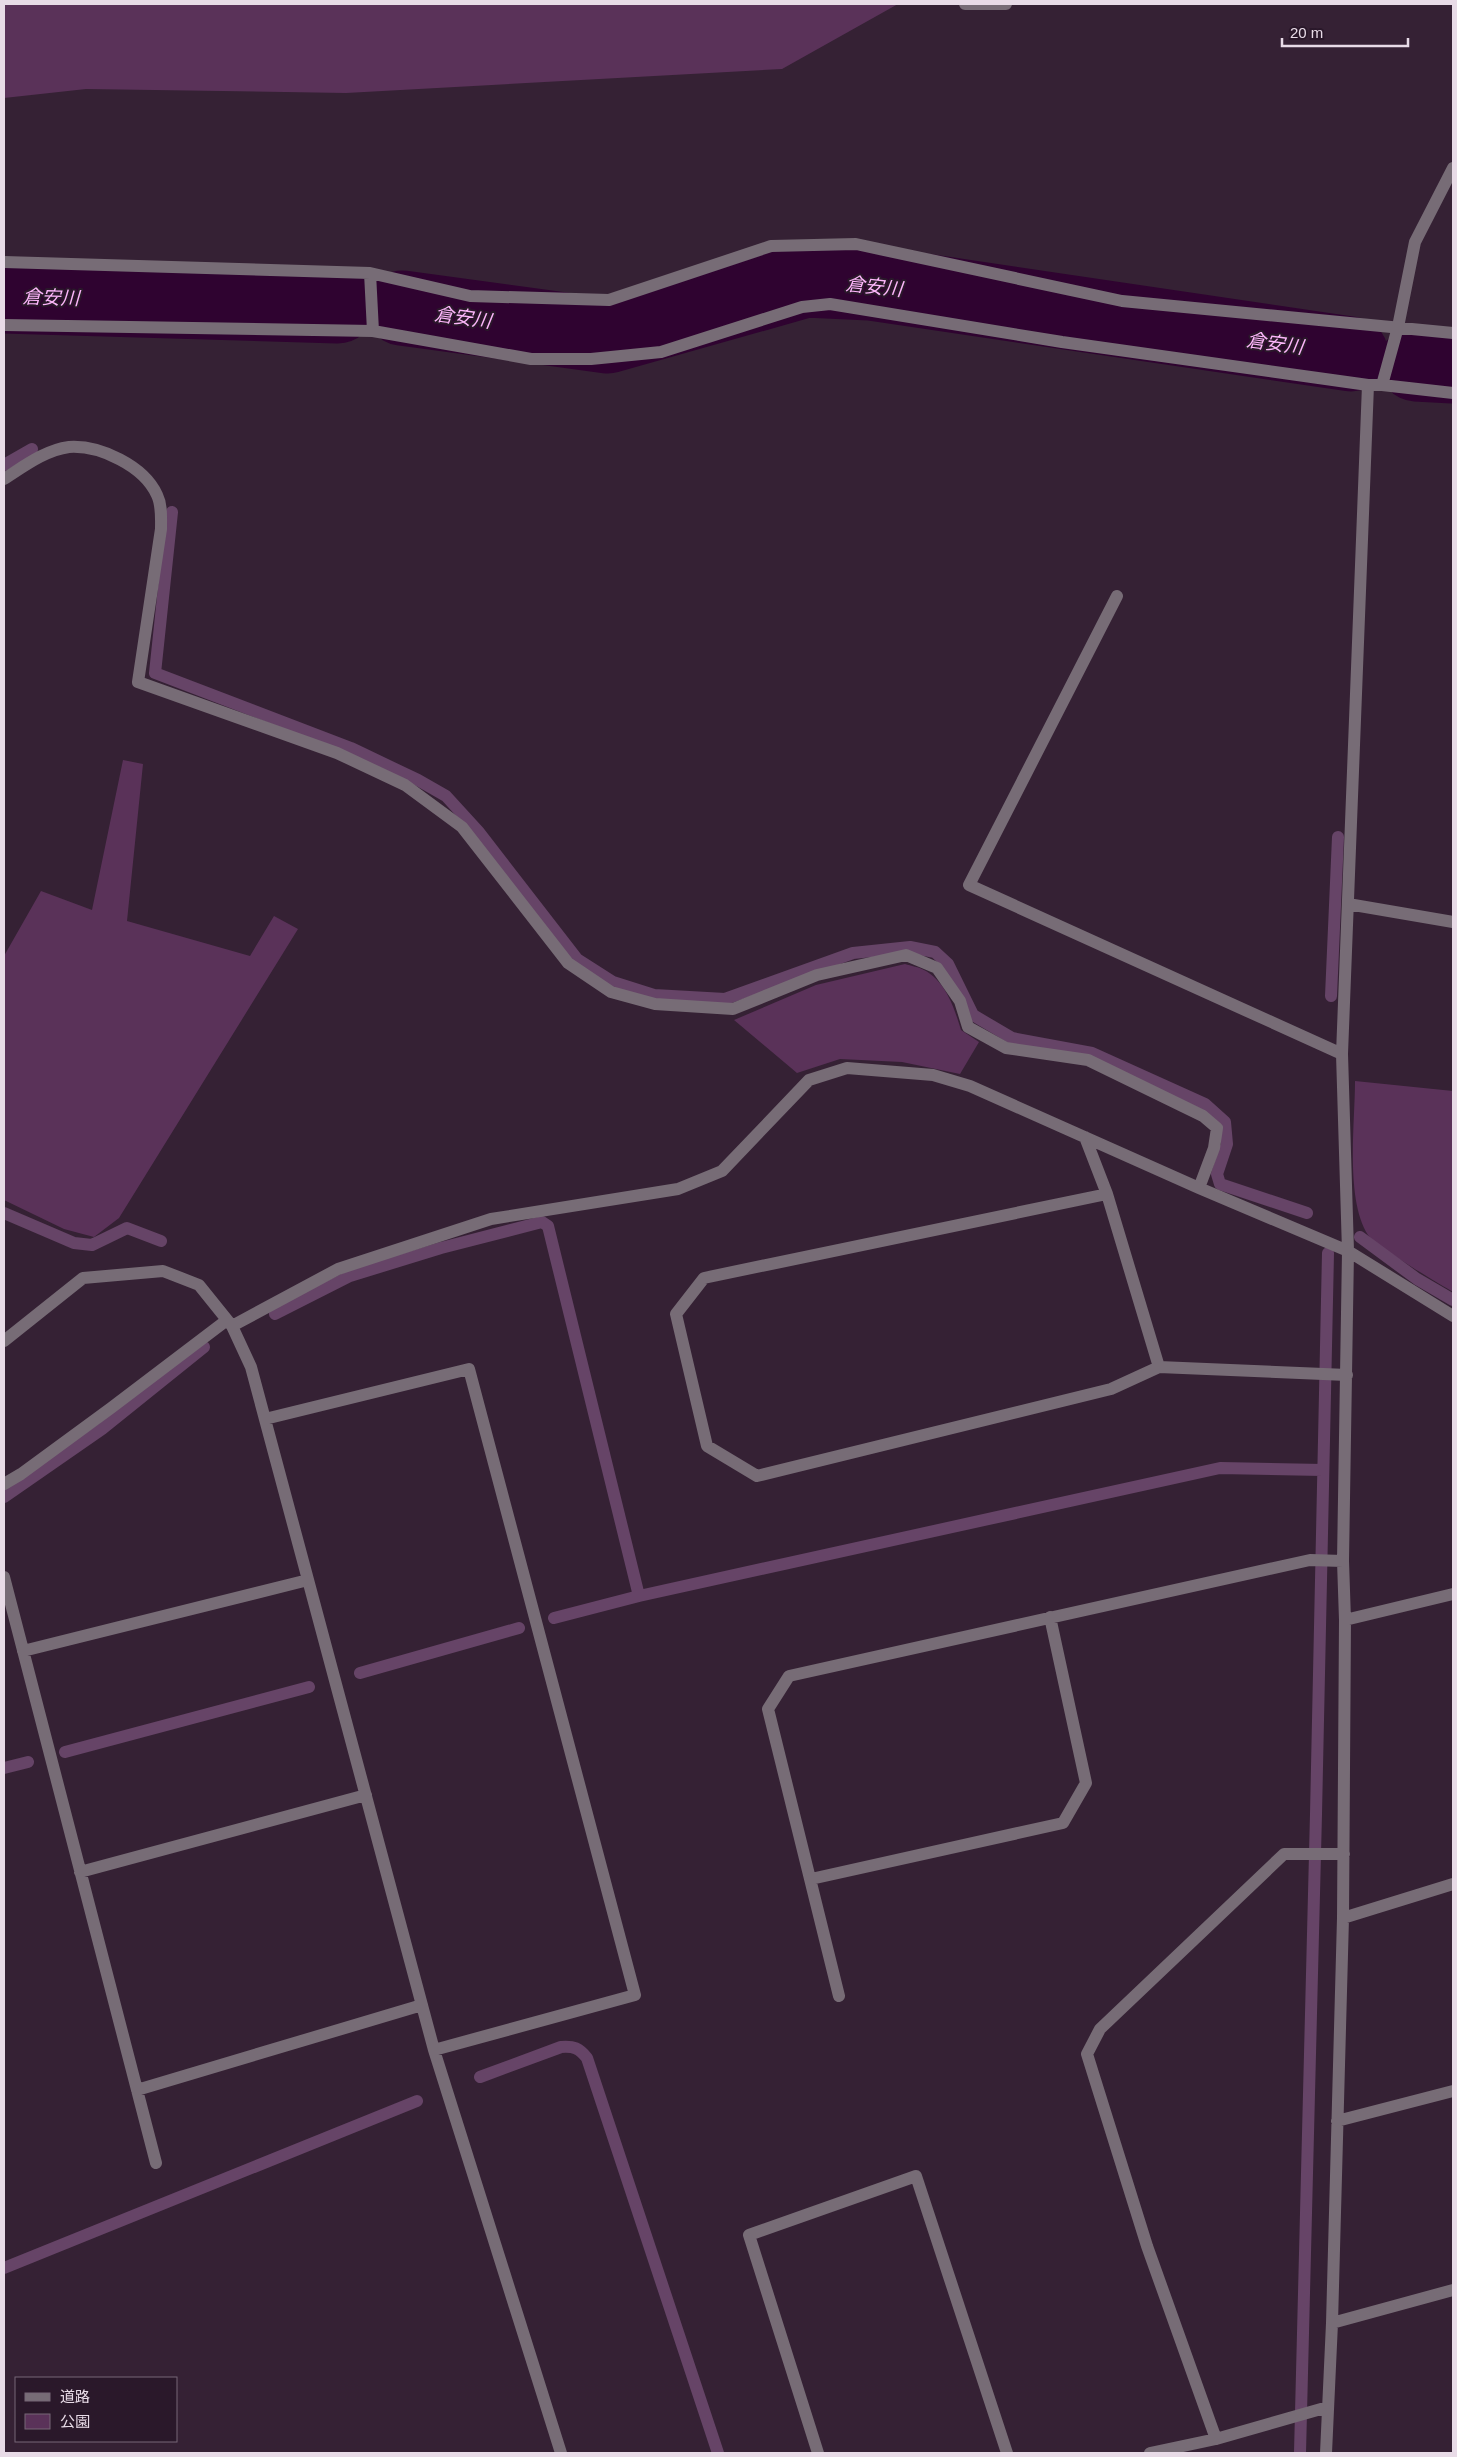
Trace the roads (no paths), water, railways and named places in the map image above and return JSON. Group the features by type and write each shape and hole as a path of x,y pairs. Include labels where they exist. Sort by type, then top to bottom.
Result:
{"street":[{"path":"966,4 1006,4"},
{"path":"1382,385 1398,327 1415,242 1453,168"},
{"path":"1440,194 1453,186"},
{"path":"4,262 370,273 470,296 609,300 770,246 856,244 1122,301 1453,333"},
{"path":"370,273 373,331"},
{"path":"4,325 373,331 531,359 591,359 661,352 802,306 830,304 1062,342 1368,385 1453,393"},
{"path":"1326,2453 1332,2323 1344,1854 1345,1620 1343,1560 1348,1251 1342,1054 1368,385"},
{"path":"4,479 46,454 69,447 91,449 115,457 149,482 157,496 161,512 161,529 138,682 337,753 405,785 462,827 568,963 611,992 655,1004 733,1008 817,975 906,956 937,968 960,1001 968,1027 1006,1048 1088,1060 1203,1116 1217,1128 1214,1148 1199,1188"},
{"path":"1118,596 969,885 1342,1054"},
{"path":"1348,904 1453,922"},
{"path":"4,1484 229,1323 338,1270 491,1219 678,1189 722,1171 810,1080 847,1068 933,1075 970,1086 1199,1188 1348,1251 1453,1316"},
{"path":"1085,1137 1107,1194 1159,1367"},
{"path":"1107,1194 704,1278 676,1314 706,1446 757,1476 1111,1388 1159,1367 1347,1375"},
{"path":"5,1338 83,1278 163,1271 199,1285 229,1323 251,1367 434,2050 561,2453"},
{"path":"265,1418 469,1369 635,1995 434,2050"},
{"path":"839,1996 768,1709 789,1676 1310,1560 1343,1560"},
{"path":"4,1577 156,2163"},
{"path":"23,1651 308,1580"},
{"path":"1345,1620 1453,1594"},
{"path":"810,1879 1063,1823 1086,1783 1050,1617"},
{"path":"80,1872 366,1795"},
{"path":"1216,2439 1147,2246 1087,2054 1100,2029 1284,1854 1344,1854"},
{"path":"1343,1918 1453,1884"},
{"path":"137,2090 422,2005"},
{"path":"1337,2121 1453,2092"},
{"path":"818,2453 749,2234 916,2176 1008,2453"},
{"path":"1332,2323 1453,2290"},
{"path":"1150,2453 1216,2439 1328,2407"}],"waterway":[{"name":"倉安川","path":"402,308 608,336 806,280 870,283 1351,354"},
{"name":"倉安川","path":"4,296 338,306"},
{"name":"倉安川","path":"1416,364 1453,366"},
{"path":"4,465 32,449"},
{"path":"172,512 155,673 351,748 418,780 446,796 478,831 577,959 613,982 654,995 725,999 853,953 910,947 935,952 948,964 973,1015 1012,1038 1092,1053 1205,1104 1225,1122 1227,1144 1217,1174 1220,1184 1307,1213"},
{"path":"1331,996 1338,837"},
{"path":"4,1213 74,1243 92,1245 127,1228 161,1241"},
{"path":"275,1314 350,1276 441,1248 542,1222 548,1226 639,1596 1220,1468 1323,1470"},
{"path":"1360,1237 1417,1279 1453,1300"},
{"path":"1300,2453 1328,1253"},
{"path":"4,1497 102,1429 204,1347"},
{"path":"554,1618 639,1596"},
{"path":"360,1673 519,1628"},
{"path":"65,1752 309,1687"},
{"path":"4,1768 28,1762"},
{"path":"480,2077 561,2047 576,2048 587,2058 718,2453"},
{"path":"4,2268 417,2101"}]}
